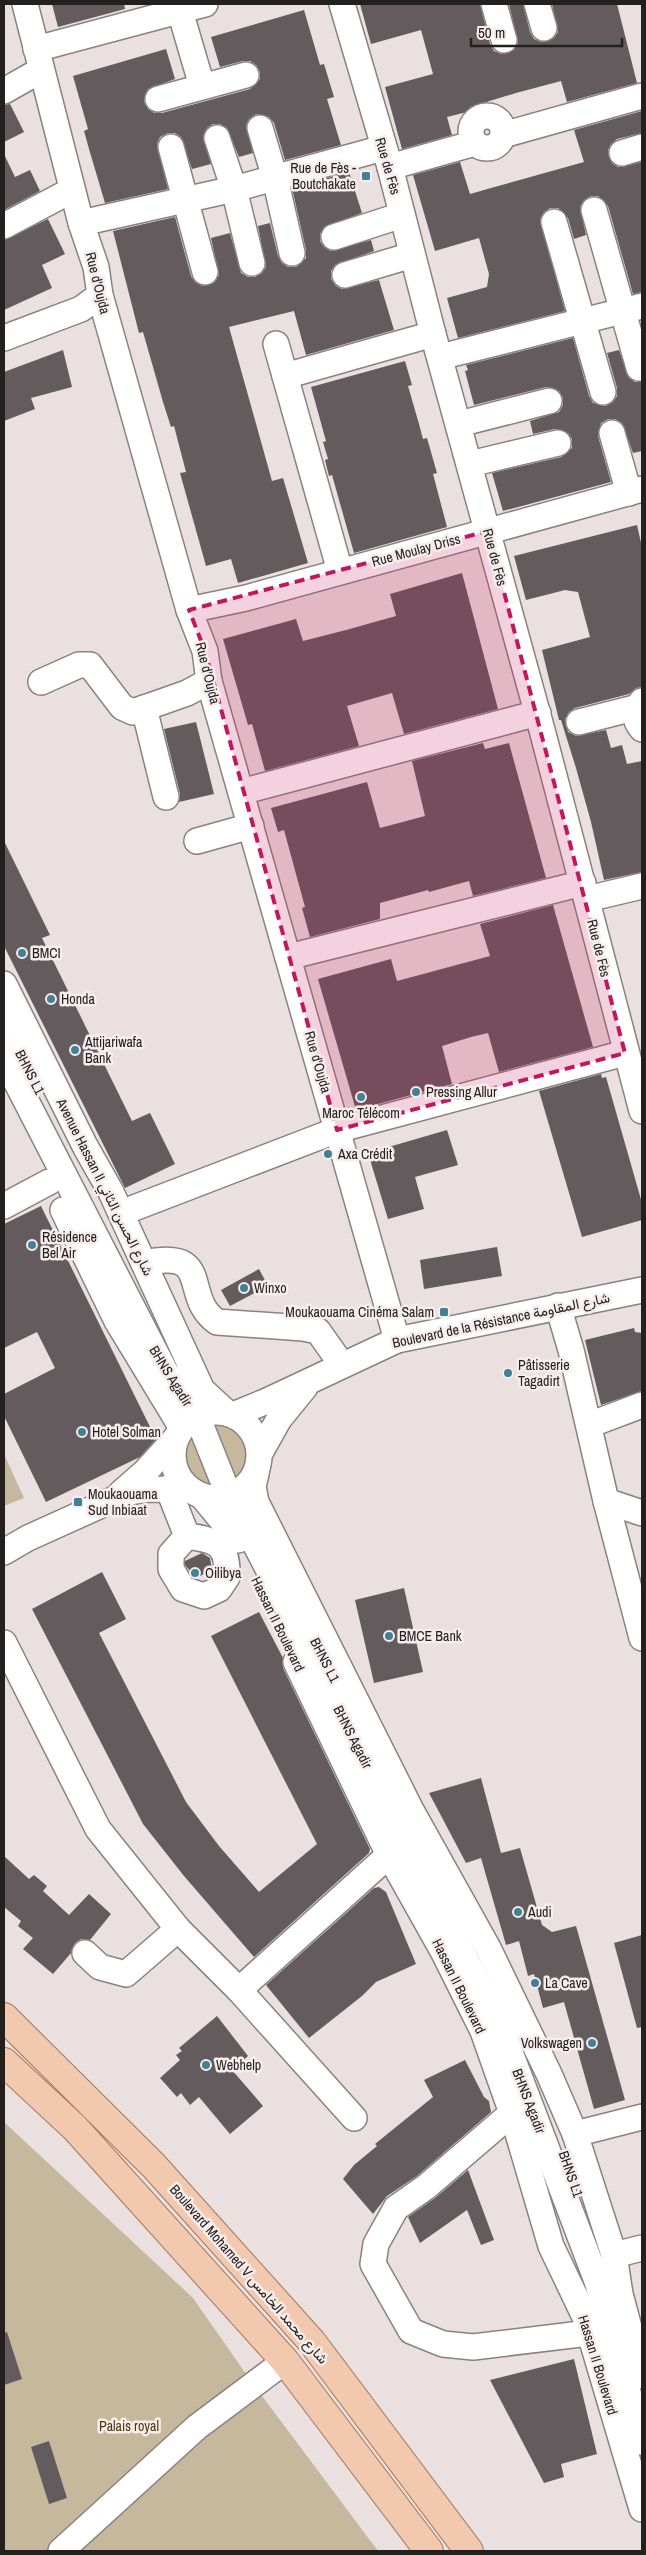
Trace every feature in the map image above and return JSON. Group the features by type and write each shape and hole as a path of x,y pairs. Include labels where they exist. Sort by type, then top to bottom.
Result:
{"main road":[{"name":"Boulevard Mohamed V شارع محمد الخامس","path":"4,2017 154,2166 312,2342 469,2551"},
{"path":"4,2062 75,2128 285,2361 430,2551"},
{"path":"285,2361 312,2342"}],"street":[{"name":"Rue d'Oujda","path":"25,4 72,190 96,267 100,295 190,610 205,651 209,680 397,1340"},
{"path":"4,91 39,60 205,4"},
{"name":"Rue de Fès","path":"342,4 387,157 436,345 538,712 625,1053 642,1111"},
{"path":"494,4 504,40"},
{"path":"537,4 544,28"},
{"path":"180,11 202,86"},
{"path":"158,99 246,75"},
{"path":"81,223 187,200 275,178 387,157 475,143 488,148 495,146 503,135 642,96"},
{"path":"260,128 275,178 292,253"},
{"path":"217,138 234,188 252,263"},
{"path":"171,147 187,200 205,272"},
{"path":"4,226 72,190"},
{"path":"594,210 633,308 639,368"},
{"path":"334,237 402,215"},
{"path":"554,222 584,321 602,392"},
{"path":"345,275 412,254"},
{"path":"4,338 81,309 100,295"},
{"path":"285,376 436,345 584,321 633,308"},
{"path":"276,344 340,571"},
{"path":"459,424 549,401"},
{"path":"612,433 636,491"},
{"path":"470,464 558,443"},
{"name":"Rue Moulay Driss","path":"190,610 246,598 636,491"},
{"path":"41,682 85,664 94,670 127,711 133,712 187,693 209,680"},
{"path":"144,708 166,797"},
{"path":"241,792 538,712"},
{"path":"579,722 641,712"},
{"path":"196,841 251,826"},
{"path":"288,957 585,891 642,886"},
{"name":"Avenue Hassan II شارع الحسن الثاني","path":"4,984 121,1213 144,1263 202,1390 204,1420"},
{"name":"BHNS L1","path":"4,1020 172,1357 189,1386 204,1420"},
{"path":"121,1213 337,1130 625,1053"},
{"name":"BHNS Agadir","path":"4,1058 165,1371 247,1478 261,1555 502,2031 597,2281 642,2442"},
{"path":"4,1091 117,1321 204,1420 250,1428 257,1440 247,1478 253,1486 256,1502 431,1849 488,1948 549,2074 575,2134 614,2256 620,2294 642,2376"},
{"path":"4,1206 49,1182"},
{"path":"144,1263 168,1258 175,1259 188,1267 208,1316 217,1322 303,1328 318,1331 342,1365"},
{"name":"Boulevard de la Résistance شارع المقاومة","path":"113,1499 204,1420 309,1382 397,1340 642,1290"},
{"path":"558,1306 589,1425 606,1501 641,1623"},
{"name":"Boulevard de la Résistance شارع المقاومة","path":"4,1552 113,1499 147,1489 187,1491 215,1498 247,1478 279,1419 309,1382"},
{"path":"589,1425 642,1405"},
{"path":"187,1536 187,1491 173,1461 204,1420"},
{"name":"BHNS L1","path":"247,1478 248,1510 522,2052 560,2143 606,2270 642,2402"},
{"name":"Hassan II Boulevard","path":"187,1491 236,1535 389,1855 473,2008 512,2113 551,2246 585,2317 642,2509"},
{"path":"606,1501 642,1514"},
{"path":"6,1657 98,1830 178,1928 239,1990 354,2118"},
{"path":"239,1990 389,1855"},
{"path":"85,1953 100,1967 126,1974 178,1928"},
{"path":"512,2113 426,2187 396,2208 376,2244 372,2264 411,2331 443,2344 473,2346 589,2333"},
{"path":"575,2134 642,2117"},
{"path":"614,2256 642,2248"},
{"path":"62,2551 197,2427 285,2361"}],"highlighted area":[{"path":"488,531 625,1053 337,1130 205,651 189,610"}],"green space":[{"path":"217,1420 230,1423 241,1430 248,1441 251,1454 248,1467 241,1478 230,1485 217,1488 204,1485 193,1478 186,1467 183,1454 186,1441 193,1430 204,1423"},
{"path":"4,1454 24,1498 4,1506"},
{"name":"Palais royal","path":"4,2122 193,2298 253,2384 378,2551 4,2551"}],"building":[{"path":"52,4 124,4 125,9 58,27"},
{"path":"360,4 480,4 490,44 494,51 501,54 514,50 518,43 509,4 523,4 530,32 534,39 541,42 554,38 558,32 552,4 617,4 637,83 567,102 561,81 516,93 470,107 471,111 447,117 452,135 402,149 385,87 433,74 421,30 371,44"},
{"path":"304,10 320,65 324,64 334,97 327,99 341,145 285,160 274,123 269,117 256,114 249,119 246,125 253,153 239,157 227,128 220,124 213,124 207,128 203,136 211,164 192,169 181,137 175,133 168,133 160,137 157,144 168,189 105,203 84,131 88,129 73,76 166,49 175,79 148,89 144,102 148,109 154,113 162,113 250,89 260,79 260,72 256,65 250,61 243,61 220,67 211,37"},
{"path":"10,104 24,132 4,142 4,105"},
{"path":"642,111 642,133 617,139 608,150 612,163 618,167 642,162 642,292 633,294 608,206 598,196 591,196 584,200 580,207 586,235 574,239 568,218 558,208 550,208 544,212 540,219 565,311 458,338 447,298 487,287 489,274 479,238 435,251 413,175 460,162 470,194 584,162 574,130"},
{"path":"4,154 15,177 30,170 40,191 4,210"},
{"path":"349,172 362,213 324,227 320,234 320,241 324,247 331,251 371,240 374,251 335,265 331,271 331,279 336,286 342,289 379,280 394,330 306,355 294,311 229,327 272,481 283,478 308,563 238,583 231,559 206,566 180,473 186,472 174,426 171,427 143,332 139,333 113,231 175,217 191,276 195,282 202,286 215,282 219,275 211,238 230,233 241,273 248,277 255,277 262,273 266,267 258,226 270,223 278,256 282,263 288,267 296,267 306,258 306,250 292,188"},
{"path":"48,219 65,254 42,265 52,288 4,310 4,240"},
{"path":"573,338 589,396 593,403 606,406 613,402 617,396 617,388 607,353 619,350 629,378 635,382 642,382 642,451 633,453 622,423 615,419 608,419 601,423 598,436 611,482 503,511 492,473 561,457 572,448 572,439 568,433 555,429 533,434 530,421 559,412 563,405 563,398 559,391 546,387 474,405 465,371 468,370 466,365"},
{"path":"63,350 72,387 31,398 35,409 4,421 4,372"},
{"path":"405,361 412,385 408,386 423,439 427,438 437,473 433,474 447,527 354,553 332,475 329,476 325,460 328,459 323,442 326,441 311,387"},
{"path":"637,525 642,547 642,687 636,688 629,694 575,708 569,712 565,719 568,732 576,736 606,730 611,748 622,745 627,764 642,761 642,872 604,880 591,822 561,720 559,720 542,650 590,637 578,592 565,590 526,600 514,556"},
{"path":"462,573 498,709 404,734 392,693 347,706 359,746 265,771 252,724 248,725 223,639 296,619 303,641 346,630 396,616 390,594"},
{"path":"196,722 214,794 179,802 180,794 164,729"},
{"path":"483,743 485,749 509,743 546,878 473,896 469,881 429,892 428,890 380,903 380,919 310,937 302,908 305,907 284,830 278,832 271,808 367,782 380,828 425,816 412,761"},
{"path":"4,841 50,935 42,938 132,1121 150,1113 175,1164 125,1188 4,946"},
{"path":"553,905 593,1047 499,1072 488,1033 471,1037 442,1046 452,1084 356,1110 318,979 391,959 397,981 490,956 480,924"},
{"path":"601,1074 602,1078 606,1077 642,1203 642,1220 582,1237 539,1091"},
{"path":"447,1130 458,1165 415,1177 424,1209 388,1219 368,1153"},
{"path":"41,1206 156,1439 140,1457 46,1502 4,1416 4,1394 55,1368 37,1332 4,1348 4,1224"},
{"path":"497,1247 502,1276 424,1289 420,1260"},
{"path":"259,1269 268,1286 230,1306 221,1290"},
{"path":"634,1328 635,1332 642,1333 642,1391 601,1405 585,1340"},
{"path":"202,1553 210,1558 212,1570 196,1578 185,1565 185,1561"},
{"path":"102,1572 126,1619 99,1633 186,1802 219,1846 259,1892 317,1844 211,1636 259,1612 283,1658 283,1668 370,1849 369,1853 254,1957 184,1876 143,1824 32,1609"},
{"name":"BMCE Bank","path":"404,1588 423,1672 374,1683 355,1600"},
{"path":"481,1778 501,1853 520,1848 542,1925 552,1932 576,1926 625,2100 594,2109 564,2002 543,2008 534,1974 528,1976 519,1941 506,1945 481,1858 466,1863 429,1793"},
{"path":"4,1856 29,1879 34,1875 47,1886 43,1891 69,1915 89,1894 111,1914 90,1940 81,1939 75,1943 71,1953 53,1974 23,1949 33,1938 18,1926 21,1921 4,1907"},
{"path":"379,1887 386,1892 416,1964 376,1982 362,1996 309,2038 266,1985 374,1888"},
{"path":"642,1935 642,2027 637,2028 614,1943"},
{"name":"Webhelp","path":"217,2016 248,2056 232,2070 263,2106 230,2134 199,2097 190,2105 181,2093 177,2097 160,2078 180,2060 176,2055 182,2051 179,2048"},
{"path":"465,2060 484,2097 489,2101 491,2112 417,2176 387,2196 373,2214 343,2179 354,2165 377,2146 375,2144 433,2097 424,2080"},
{"path":"468,2170 494,2240 481,2245 467,2210 420,2243 408,2217 435,2198"},
{"path":"7,2332 22,2379 4,2385 4,2333"},
{"path":"574,2359 597,2454 561,2464 564,2477 544,2483 490,2380"},
{"path":"49,2441 67,2498 49,2504 31,2447"}],"place":[{"name":"Rue de Fès - Boutchakate","path":"366,176"},
{"name":"BMCI","path":"22,953"},
{"name":"Honda","path":"51,999"},
{"name":"Attijariwafa Bank","path":"75,1050"},
{"name":"Pressing Allur","path":"416,1092"},
{"name":"Maroc Télécom","path":"361,1097"},
{"name":"Axa Crédit","path":"328,1154"},
{"name":"Résidence Bel Air","path":"32,1245"},
{"name":"Winxo","path":"244,1288"},
{"name":"Moukaouama Cinéma Salam","path":"444,1312"},
{"name":"Pâtisserie Tagadirt","path":"508,1373"},
{"name":"Hotel Solman","path":"82,1432"},
{"name":"Moukaouama Sud Inbiaat","path":"78,1502"},
{"name":"Oilibya","path":"195,1573"},
{"name":"BMCE Bank","path":"389,1636"},
{"name":"Audi","path":"518,1912"},
{"name":"La Cave","path":"535,1983"},
{"name":"Volkswagen","path":"592,2043"},
{"name":"Webhelp","path":"206,2065"}]}
